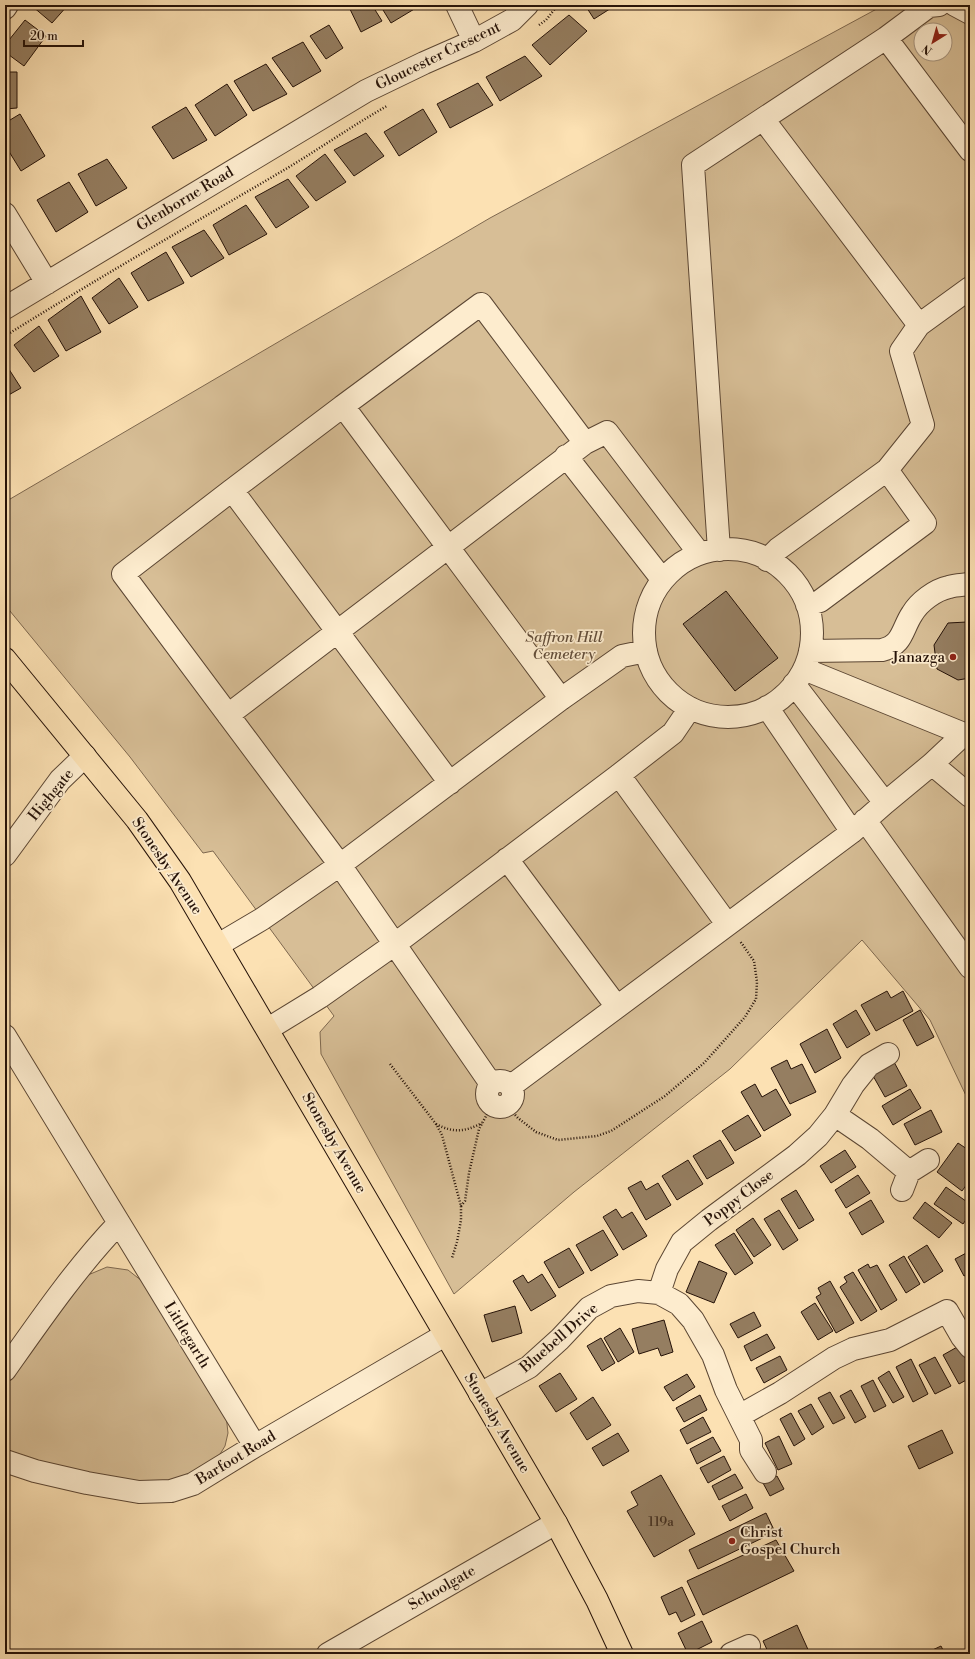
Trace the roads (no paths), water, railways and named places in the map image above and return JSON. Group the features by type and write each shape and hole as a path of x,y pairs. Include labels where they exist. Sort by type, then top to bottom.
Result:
{"main road":[{"name":"Stonesby Avenue","path":"5,659 146,832 180,881 556,1523 597,1600 622,1654"}],"street":[{"path":"457,5 474,40"},
{"name":"Gloucester Crescent","path":"366,91 474,40 512,20 527,5"},
{"path":"709,552 693,165 886,38 929,6 939,5"},
{"path":"955,5 970,13"},
{"path":"886,38 970,150"},
{"name":"Glenborne Road","path":"5,308 366,91"},
{"path":"763,119 920,325"},
{"path":"5,214 47,283"},
{"path":"768,560 778,549 887,470 923,425 901,351 920,325 970,288"},
{"path":"585,443 481,304 232,490 123,574 340,865 395,944 496,1101 617,1007 859,826 932,764 964,734 803,668"},
{"path":"344,406 561,700"},
{"path":"228,715 448,548 566,456 585,443 607,432 709,552"},
{"path":"566,456 662,579"},
{"path":"807,605 820,601 925,523 887,470"},
{"path":"232,490 450,783"},
{"path":"737,550 753,552 768,560 778,565 797,584 807,605 812,628 803,668 782,697 767,707 748,714 728,717 709,714 690,708 675,698 661,684 652,668 646,651 644,626 650,601 662,579 679,564 709,552 737,550"},
{"path":"803,668 890,648 897,642 903,633 912,613 927,598 947,587 970,584"},
{"path":"218,945 262,919 340,865 622,656 646,651"},
{"path":"803,668 885,803"},
{"path":"767,707 970,967"},
{"path":"268,1029 320,997 395,944 619,775 673,733 690,708"},
{"name":"Highgate","path":"5,855 60,780 85,756"},
{"path":"932,764 970,796"},
{"path":"619,775 727,924"},
{"path":"507,859 617,1007"},
{"name":"Littlegarth","path":"5,1036 255,1446"},
{"name":"Poppy Close","path":"659,1293 667,1269 682,1242 715,1215 797,1155 818,1136 835,1115 853,1085 869,1065 888,1054"},
{"path":"835,1115 870,1139 905,1181 928,1160"},
{"path":"5,1370 92,1251 119,1223"},
{"name":"Bluebell Drive","path":"480,1394 529,1367 560,1339 588,1308 611,1296 638,1291 659,1293 678,1304 693,1320 713,1355 726,1390 751,1440 751,1450 765,1472"},
{"path":"739,1416 780,1393 834,1358 853,1349 896,1338 947,1311 966,1342"},
{"name":"Barfoot Road","path":"5,1461 36,1471 87,1483 139,1492 171,1491 193,1484 445,1335"},
{"name":"Schoolgate","path":"340,1651 556,1523"}],"place":[{"name":"Janazga","path":"953,657"},
{"name":"Christ Gospel Church","path":"732,1541"}],"park label":[{"name":"Saffron Hill Cemetery","path":"564,646"}]}
